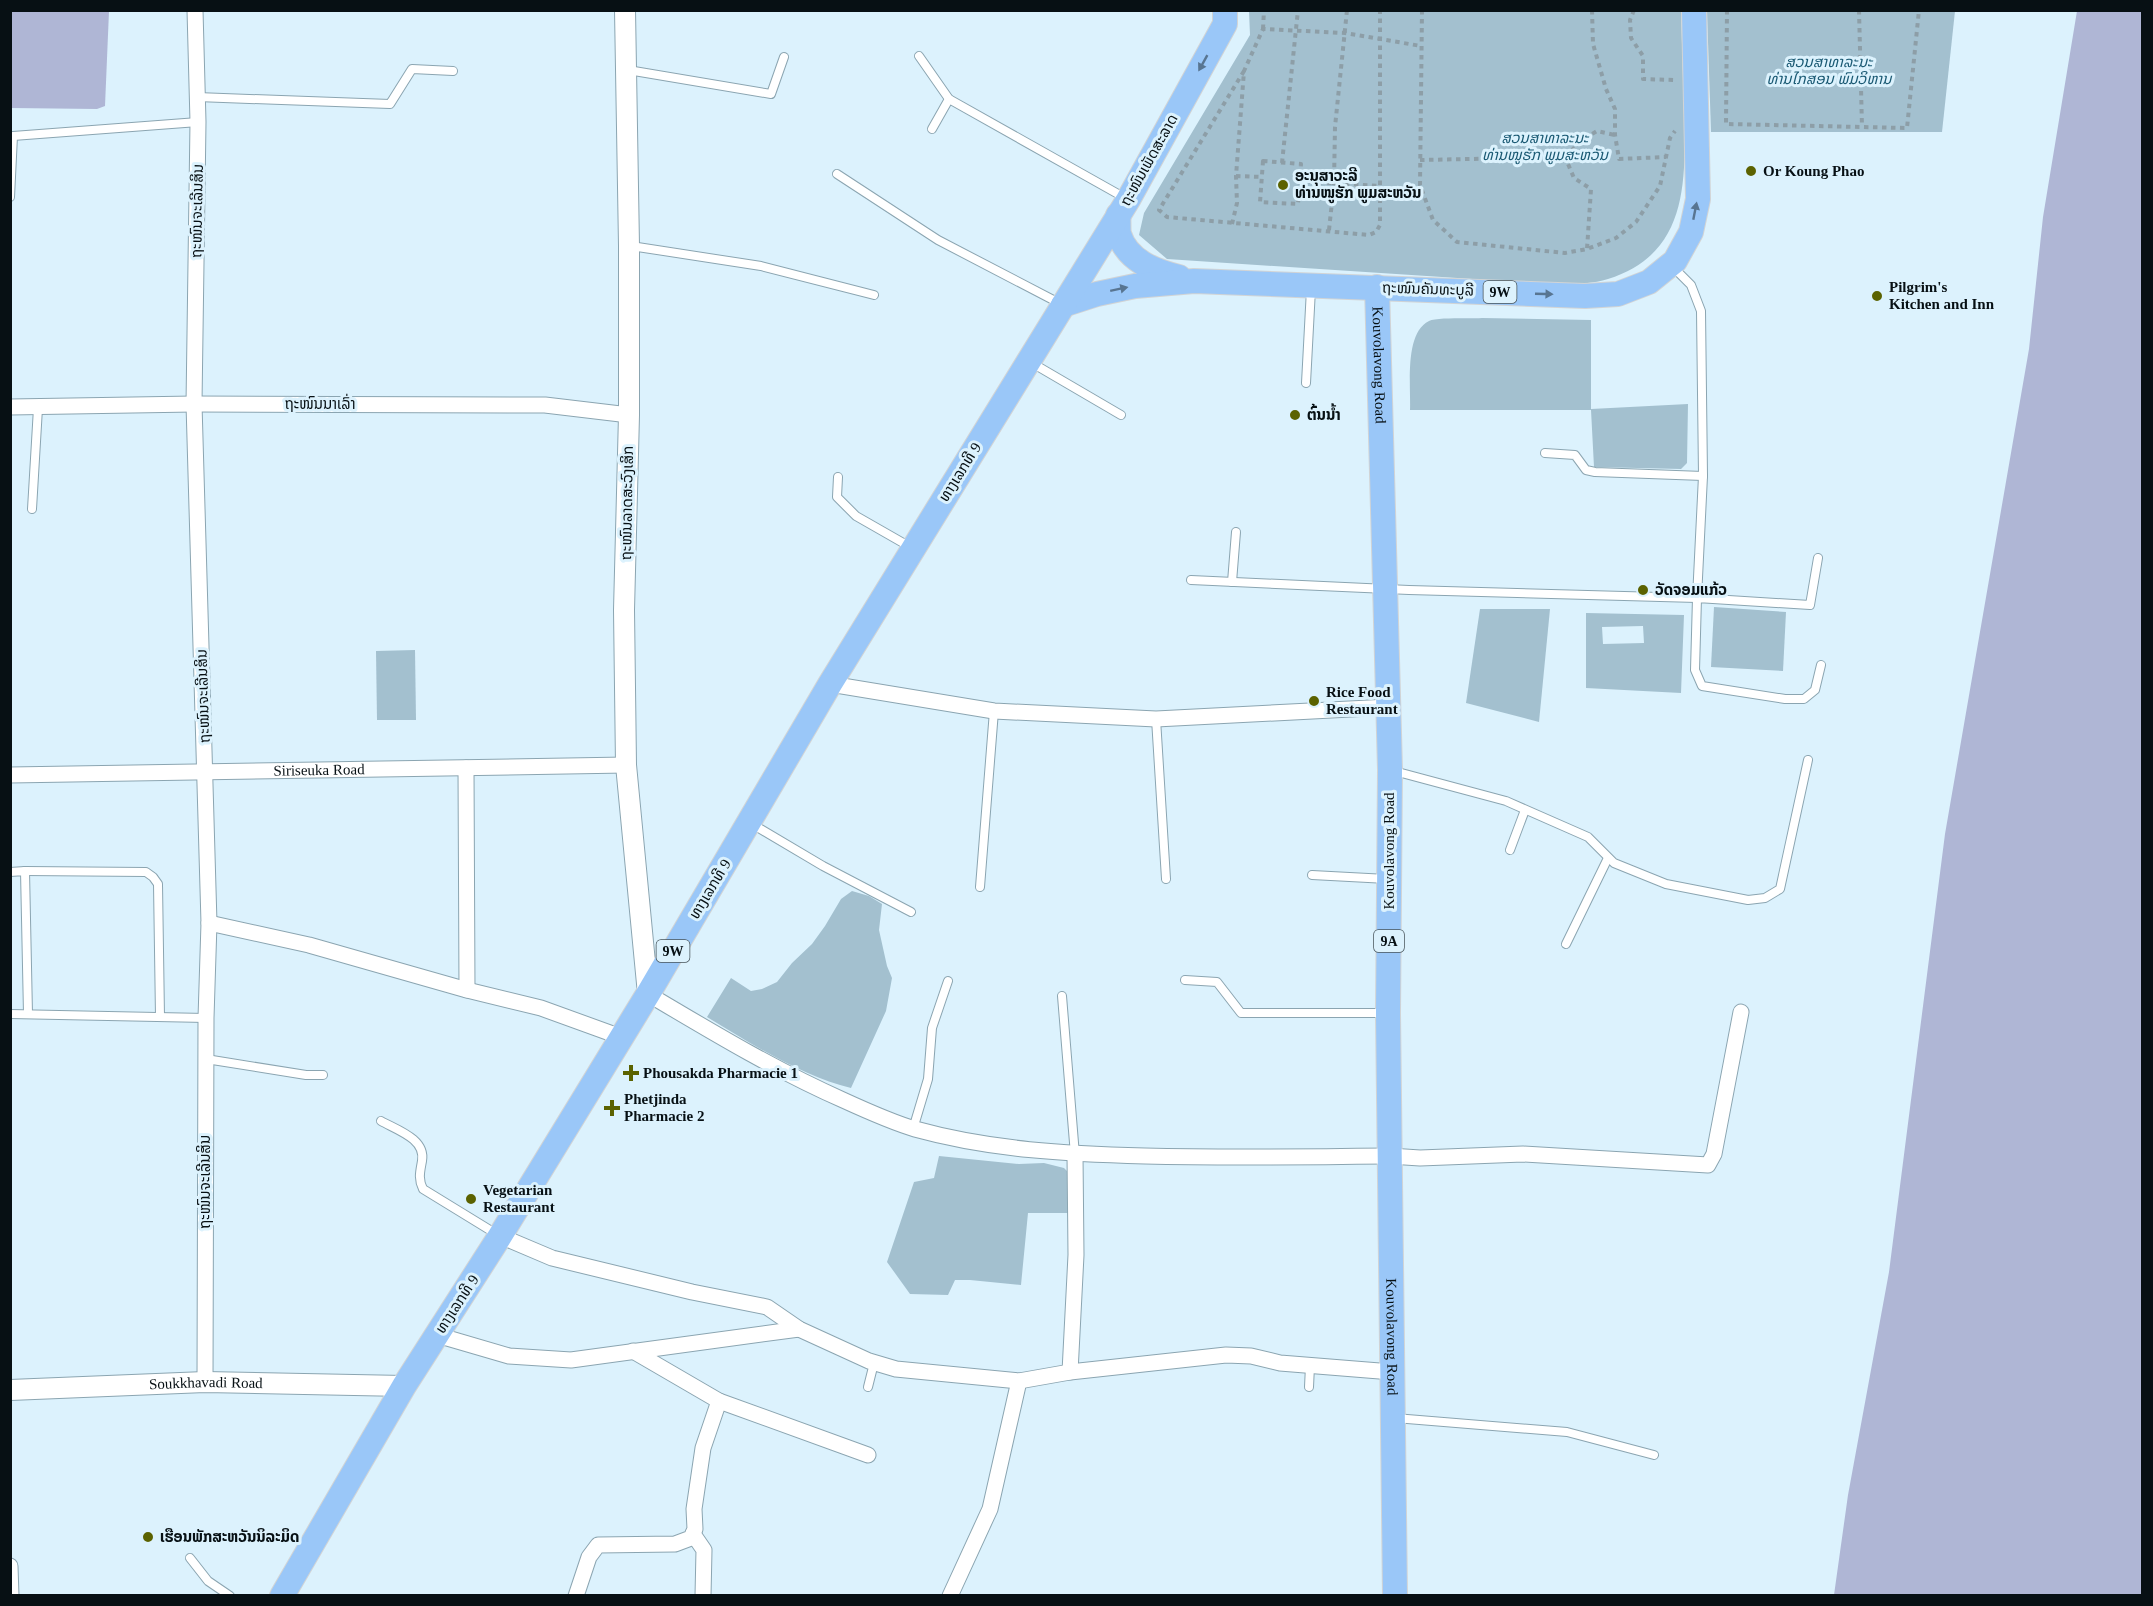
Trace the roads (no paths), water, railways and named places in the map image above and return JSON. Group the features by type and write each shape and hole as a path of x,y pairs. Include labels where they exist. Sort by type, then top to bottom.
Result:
{"main road":[{"name":"ຖະໜົນເພັດສະລາດ","path":"1063,305 1123,207 1225,24 1225,10"},
{"name":"ຖະໜົນຄັນທະບູລີ","path":"1063,305 1097,294 1135,286 1194,281 1585,296 1618,294 1649,282 1675,261 1691,232 1698,199 1694,10"},
{"name":"9W","path":"1123,207 1119,235 1131,255 1152,270 1194,281"},
{"name":"Kouvolavong Road","path":"1377,287 1390,770 1388,1012 1395,1596"},
{"name":"ທາງເລກທີ 9","path":"282,1596 404,1386 500,1236 648,994 830,684 1063,305"}],"street":[{"name":"ຖະໜົນຈະເລີນສິນ","path":"195,10 198,122 194,404 209,922 206,1018 205,1382"},
{"name":"ຖະໜົນລາດສະວົງເສິກ","path":"625,10 630,246 624,610 626,765 648,994"},
{"name":"ຖະໜົນນາເລົ່າ","path":"10,407 194,404 545,405 629,415"},
{"path":"830,684 994,711 1156,719 1389,707"},
{"name":"Siriseuka Road","path":"10,776 626,765"},
{"path":"466,768 466,990"},
{"path":"209,922 309,945 466,990 541,1008 621,1037"},
{"path":"648,994 759,1060 875,1115 913,1129 958,1140 1022,1150 1076,1155 1190,1157 1390,1156 1420,1158 1523,1154 1708,1165 1714,1154 1741,1012"},
{"path":"1070,1372 1076,1255 1076,1155"},
{"path":"500,1236 552,1258 692,1292 767,1307 798,1329 874,1363 896,1369 1019,1381 1070,1372 1226,1355 1251,1356 1280,1363 1392,1372"},
{"path":"437,1335 509,1356 571,1360 798,1329"},
{"path":"633,1351 719,1401 868,1455"},
{"path":"950,1596 990,1509 1019,1381"},
{"name":"Soukkhavadi Road","path":"10,1390 205,1382 404,1386"},
{"path":"576,1596 589,1557 598,1545 675,1544 691,1538 695,1529 694,1509 703,1448 719,1401"},
{"path":"693,1534 704,1550 703,1596"},
{"path":"10,1566 11,1596"}],"lane":[{"path":"919,56 949,99 1123,207"},
{"path":"626,69 771,94 784,57"},
{"path":"197,98 390,104 412,69 453,71"},
{"path":"932,129 949,99"},
{"path":"10,197 13,136 198,122"},
{"path":"837,174 938,240 1063,305"},
{"path":"630,246 761,266 874,296"},
{"path":"1670,264 1690,285 1701,311 1704,476 1695,670 1702,686 1785,699 1804,699 1815,690 1821,665"},
{"path":"1306,383 1311,285"},
{"path":"1029,361 1121,415"},
{"path":"32,509 39,408"},
{"path":"1545,453 1575,456 1586,470 1595,472 1704,476"},
{"path":"838,477 837,498 856,516 913,549"},
{"path":"1232,582 1236,532"},
{"path":"1191,580 1667,599 1697,598 1810,605 1818,558"},
{"path":"980,886 994,711"},
{"path":"1156,719 1166,879"},
{"path":"1390,770 1506,801 1588,837 1614,863 1666,884 1748,900 1765,898 1780,889 1808,760"},
{"path":"1510,850 1525,810"},
{"path":"749,823 823,866 911,912"},
{"path":"1566,944 1608,858"},
{"path":"25,871 28,1014"},
{"path":"10,872 146,872 153,877 158,885 160,1017"},
{"path":"1312,875 1389,879"},
{"path":"1185,980 1217,982 1241,1013 1388,1012"},
{"path":"913,1129 928,1079 932,1028 948,981"},
{"path":"1062,996 1076,1155"},
{"path":"10,1014 206,1018"},
{"path":"206,1059 306,1075 323,1075"},
{"path":"381,1121 418,1142 423,1155 419,1172 423,1189 500,1236"},
{"path":"868,1386 874,1363"},
{"path":"1309,1387 1310,1366"},
{"path":"1392,1417 1567,1432 1654,1455"},
{"path":"190,1558 208,1581 230,1596"}],"place":[{"name":"Or Koung Phao","path":"1751,171"},
{"name":"ອະນຸສາວະລີ ທ່ານໜູຮັກ ພູມສະຫວັນ","path":"1283,185"},
{"name":"Pilgrim's Kitchen and Inn","path":"1877,296"},
{"name":"ຕົ້ນນໍ້າ","path":"1295,415"},
{"name":"ວັດຈອມແກ້ວ","path":"1643,590"},
{"name":"Rice Food Restaurant","path":"1314,701"},
{"name":"Phousakda Pharmacie 1","path":"631,1073"},
{"name":"Phetjinda Pharmacie 2","path":"612,1108"},
{"name":"Vegetarian Restaurant","path":"471,1199"},
{"name":"ເຮືອນພັກສະຫວັນນິລະມິດ","path":"148,1537"}],"park label":[{"name":"ສວນສາທາລະນະ ທ່ານໄກສອນ ພົມວິຫານ","path":"1829,70"},
{"name":"ສວນສາທາລະນະ ທ່ານໜູຮັກ ພູມສະຫວັນ","path":"1545,146"}]}
